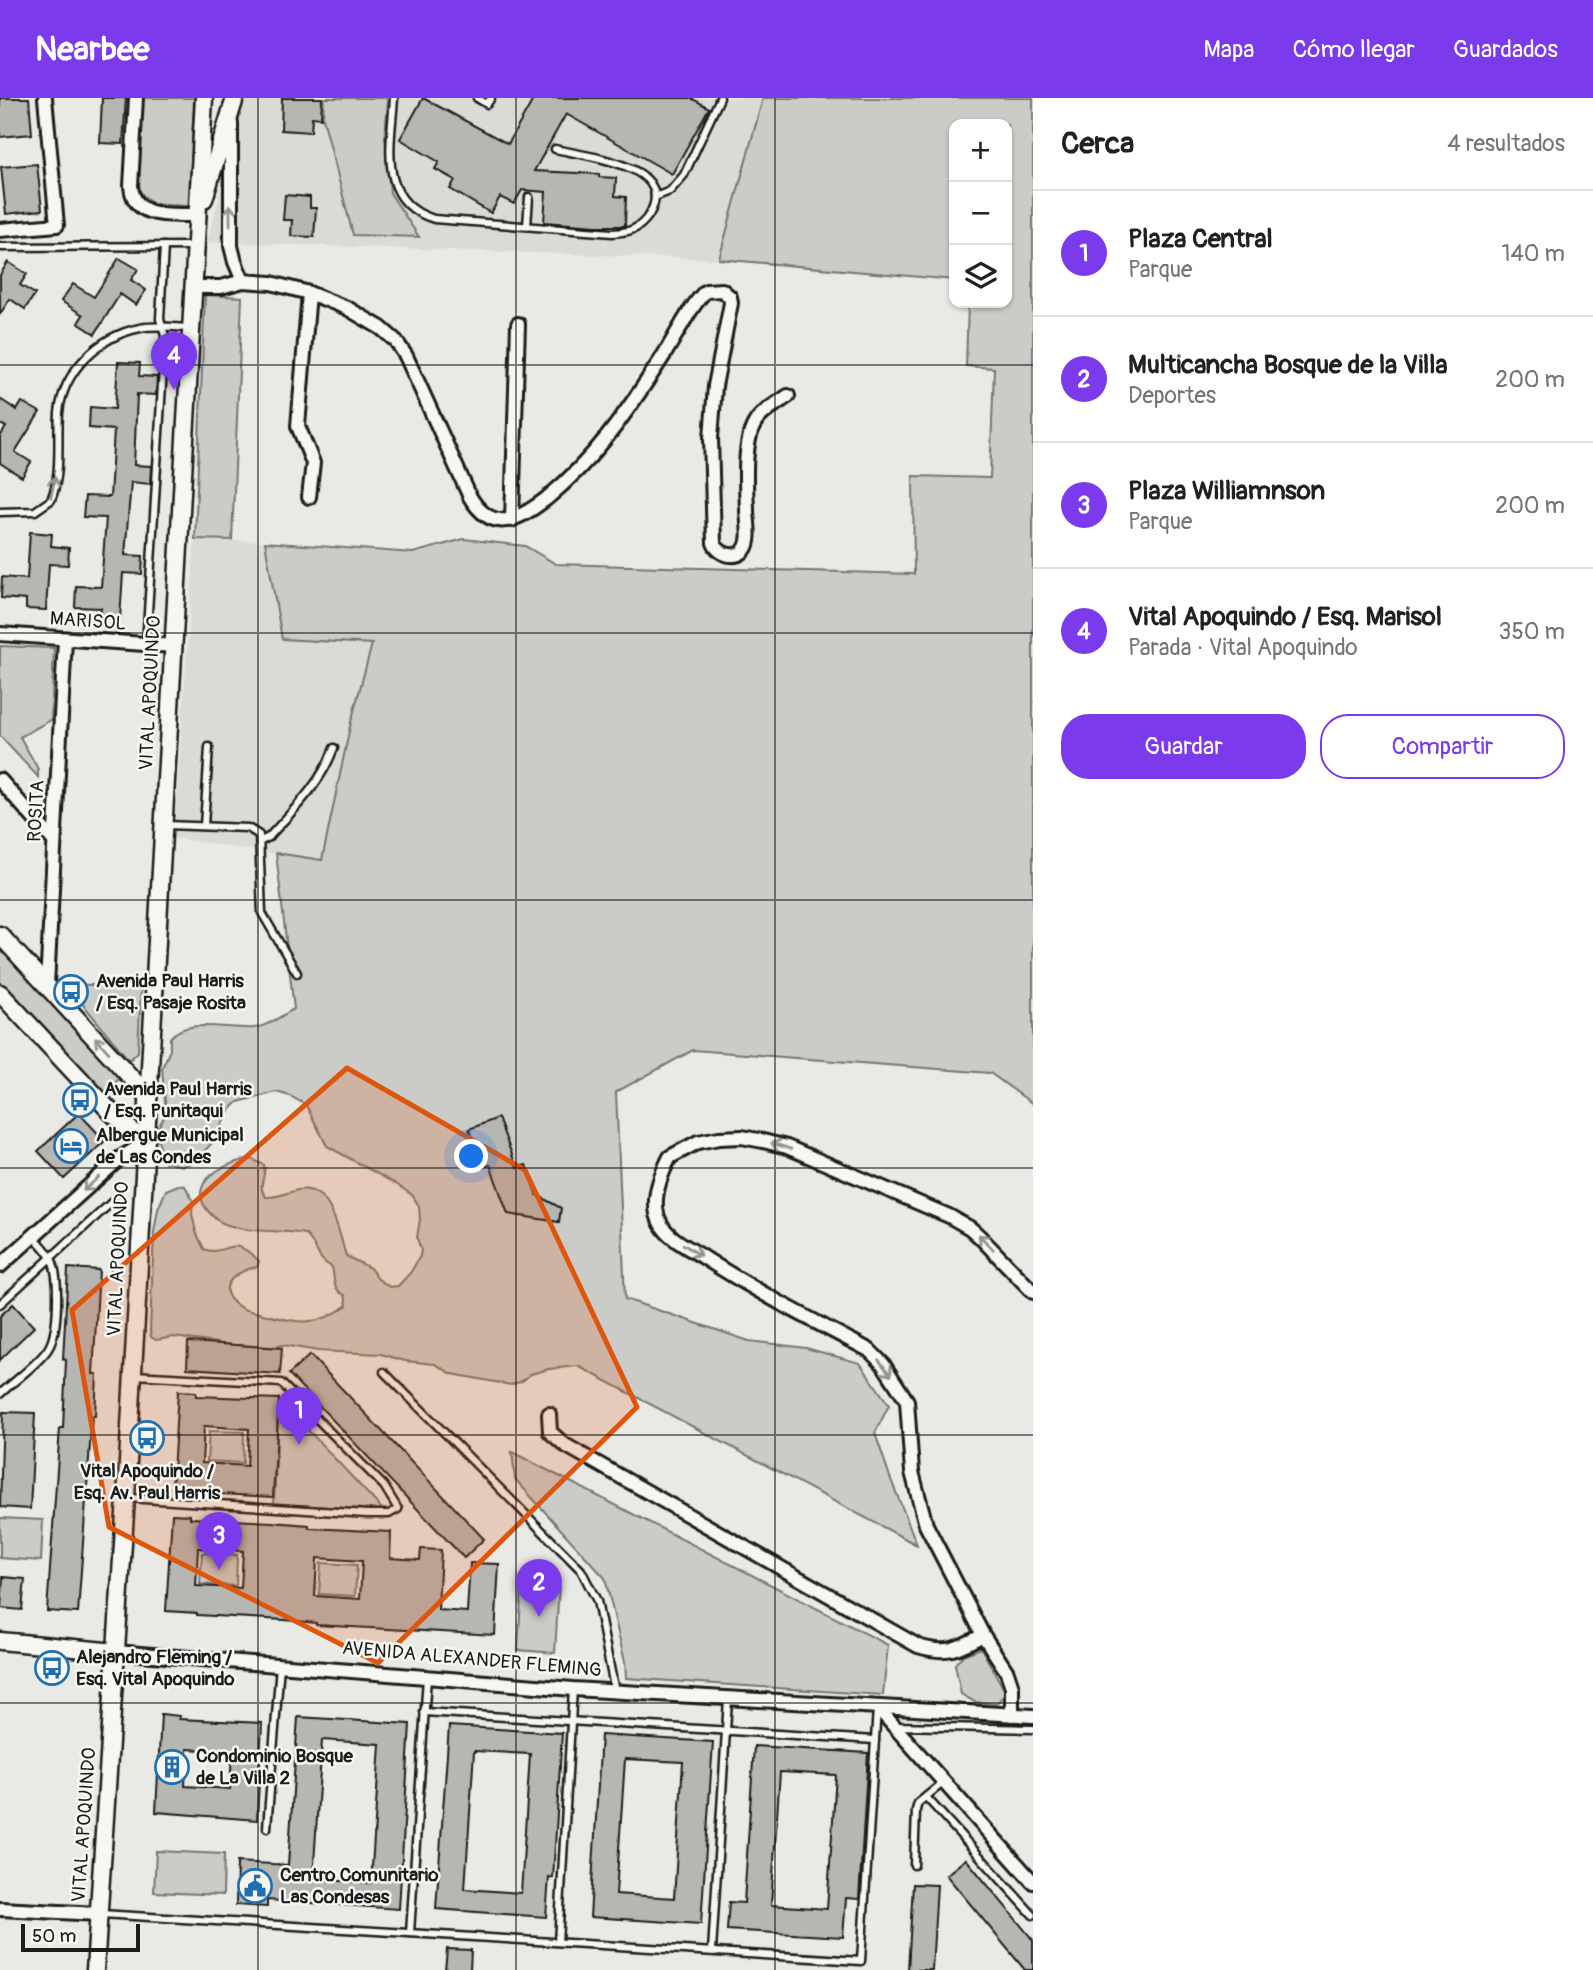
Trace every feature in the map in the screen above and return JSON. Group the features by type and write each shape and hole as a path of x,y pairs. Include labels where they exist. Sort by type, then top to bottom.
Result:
{"street":[{"path":"0,230 57,225 46,98"},
{"path":"136,98 131,186 133,198 140,207 150,213 199,215"},
{"name":"VITAL APOQUINDO","path":"95,1970 126,1497 204,98"},
{"path":"233,106 231,246 243,281"},
{"name":"VITAL APOQUINDO","path":"199,215 233,106"},
{"path":"195,287 221,287 243,281 271,283 309,293 363,317 396,341 406,355 474,504 480,511 495,519 512,520 523,516 561,486 602,445 622,420 706,291 722,290 731,303 715,386 711,438 714,543 717,551 726,556 737,555 744,550 748,542 748,440 755,421 788,396"},
{"path":"309,293 298,426 313,463 309,497"},
{"path":"512,520 518,324"},
{"name":"MARISOL","path":"0,634 174,646"},
{"name":"ROSITA","path":"47,985 65,639"},
{"path":"0,780 53,840"},
{"path":"0,935 148,1096"},
{"path":"0,993 111,1112 145,1143 118,1160 0,1266"},
{"path":"1012,1715 1012,1687 1009,1679 926,1525 912,1472 907,1401 883,1364 869,1350 755,1290 672,1237 661,1224 657,1212 657,1190 670,1157 698,1142 719,1138 743,1138 788,1147 949,1216 970,1228 1033,1292"},
{"path":"549,1414 550,1432 565,1445 918,1646 943,1652 954,1650 983,1635"},
{"name":"AVENIDA ALEXANDER FLEMING","path":"0,1642 573,1689 1033,1716"},
{"path":"877,1707 1033,1882"},
{"path":"0,1909 99,1914"}],"lane":[{"path":"394,98 390,158 392,178 407,207 421,215 434,219 625,233 637,229 646,220 653,208 655,197 649,178 639,171 555,149"},
{"path":"477,98 487,104 491,98"},
{"path":"655,197 670,191 684,175 720,98"},
{"path":"527,226 529,197"},
{"path":"146,645 165,336 160,319 164,246"},
{"path":"0,247 197,246"},
{"path":"0,512 35,511 51,500 57,469 59,411 67,384 92,351 116,336 142,328 192,328"},
{"path":"204,826 209,747"},
{"path":"261,841 269,837 319,781 334,748"},
{"path":"164,825 253,830 261,841 262,913 297,973"},
{"path":"0,1304 113,1201"},
{"path":"0,1394 47,1350 53,1339 56,1323 55,1276 51,1257 33,1235"},
{"path":"384,1372 581,1570 597,1601 615,1692"},
{"path":"126,1497 367,1514 388,1514 398,1509 384,1486 281,1383 133,1375"},
{"path":"267,1828 280,1665"},
{"path":"410,1933 427,1677"},
{"path":"558,1942 573,1689"},
{"path":"712,1951 728,1699"},
{"path":"99,1914 861,1961 877,1707"},
{"path":"424,1712 875,1740"},
{"path":"894,1726 1033,1729"},
{"path":"914,1865 918,1803 944,1782"},
{"path":"926,1797 1033,1914"}],"highlighted area":[{"path":"347,1068 525,1170 637,1407 378,1663 109,1527 72,1310"}],"shaded area":[{"path":"142,98 194,98 189,206 154,204 140,193 136,171"},
{"path":"240,98 763,98 719,259 207,242 238,127"},
{"path":"324,98 388,98 385,137 390,193 419,237 353,235 323,118"},
{"path":"763,98 1033,98 1033,1104 990,1073 693,1050 616,1092 625,1299 749,1341 806,1348 860,1363 889,1405 875,1433 917,1545 578,1366 531,1374 511,1385 452,1374 435,1364 405,1361 381,1354 318,1351 283,1345 230,1345 174,1337 156,1340 151,1337 150,1331 154,1232 158,1209 166,1190 178,1185 185,1186 193,1201 192,1214 196,1232 204,1249 211,1251 234,1246 249,1252 259,1261 257,1267 238,1274 228,1284 228,1295 236,1305 275,1317 306,1322 326,1317 347,1305 345,1295 336,1287 332,1267 322,1260 305,1234 235,1227 220,1222 208,1211 202,1201 201,1191 205,1182 231,1164 252,1159 264,1165 262,1189 266,1197 298,1190 310,1190 319,1195 332,1212 346,1256 370,1268 378,1279 390,1287 398,1286 411,1272 421,1250 417,1238 419,1206 412,1195 327,1146 306,1105 290,1096 276,1092 238,1102 228,1112 214,1141 194,1162 183,1166 164,1162 157,1136 157,1130 166,1113 162,1068 170,1050 170,1038 177,1032 197,1026 259,1027 294,1009 276,853 322,860 351,722 372,644 282,639 265,542 413,553 464,539 525,546 556,564 914,574 913,476 990,478 994,368 966,366 968,308 1012,308 1012,119 949,119 949,280 719,259"},
{"path":"205,295 242,297 232,540 195,539"},
{"path":"195,539 265,542 282,638 372,643 351,722 322,861 174,838"},
{"path":"0,646 54,648 51,720 20,737 38,769 38,777 0,736"},
{"path":"0,946 121,1077 104,1094 0,983"},
{"path":"66,984 141,987 138,1052 129,1060"},
{"path":"279,1399 383,1510 274,1504"},
{"path":"209,1431 244,1432 243,1463 207,1461"},
{"path":"512,1452 888,1645 883,1695 626,1678 625,1662 605,1578 515,1479"},
{"path":"0,1518 43,1520 41,1561 0,1558"},
{"path":"202,1553 237,1555 236,1586 200,1584"},
{"path":"321,1563 357,1565 355,1596 319,1594"},
{"path":"522,1582 559,1584 555,1653 518,1650"},
{"path":"981,1648 1006,1693 996,1704 975,1702 961,1694 955,1664 963,1655"},
{"path":"156,1851 224,1854 223,1895 154,1892"}],"building":[{"path":"0,98 29,98 32,134 0,137"},
{"path":"102,98 126,98 123,144 100,143"},
{"path":"282,98 322,98 321,118 312,117 311,132 281,130"},
{"path":"423,98 508,144 534,98 691,98 709,108 672,174 566,114 534,171 599,174 599,177 616,178 615,196 626,197 625,226 596,226 544,222 546,192 522,190 514,204 500,197 491,213 450,189 455,180 435,169 439,162 400,139"},
{"path":"37,164 42,210 6,214 1,167"},
{"path":"285,195 310,197 310,208 316,208 314,237 291,236 292,220 283,220"},
{"path":"119,258 138,269 131,280 146,290 136,305 120,294 95,334 78,323 83,315 61,301 73,284 94,297"},
{"path":"8,262 27,274 20,285 35,294 25,309 10,299 0,314 0,275"},
{"path":"118,362 140,363 139,376 157,377 156,395 137,394 134,465 151,466 150,484 131,482 125,555 143,556 142,574 123,573 120,619 100,617 101,608 75,607 76,586 101,587 106,518 83,517 85,496 110,497 114,430 89,428 90,407 115,409"},
{"path":"0,399 17,410 22,402 40,412 15,452 31,462 22,477 0,463 0,437 6,427 0,424"},
{"path":"30,532 52,534 51,546 69,548 68,565 49,564 46,610 26,609 26,600 1,598 2,577 27,579"},
{"name":"Albergue Municipal de Las Condes","path":"79,1113 105,1141 64,1179 38,1151"},
{"path":"498,1118 517,1168 526,1165 537,1195 561,1208 559,1222 508,1214 490,1165 483,1167 469,1129"},
{"path":"68,1268 99,1270 93,1374 97,1374 95,1416 92,1416 78,1613 47,1611 60,1428 63,1428 66,1360 63,1359"},
{"path":"13,1304 34,1327 0,1360 0,1316"},
{"path":"188,1342 282,1348 280,1374 187,1368"},
{"path":"310,1355 484,1539 464,1558 289,1374"},
{"path":"178,1391 196,1392 196,1396 279,1399 273,1497 172,1489","holes":["204,1426 249,1429 247,1466 202,1463"]},
{"path":"3,1412 35,1413 30,1509 0,1507"},
{"path":"172,1514 190,1515 190,1518 309,1525 309,1528 391,1532 390,1558 420,1560 421,1549 441,1550 438,1610 467,1612 470,1563 499,1564 495,1635 316,1625 166,1611","holes":["198,1548 243,1551 241,1588 196,1586","317,1558 362,1561 360,1599 315,1596"]},
{"path":"3,1577 25,1579 22,1610 1,1608"},
{"name":"Condominio Bosque de La Villa 2","path":"161,1714 180,1716 179,1719 262,1723 257,1820 156,1812","holes":["187,1749 232,1752 230,1789 185,1786"]},
{"path":"298,1717 410,1724 399,1909 267,1900 267,1907 236,1905 237,1862 288,1865","holes":["322,1740 380,1744 371,1883 313,1879"]},
{"path":"449,1726 562,1733 553,1878 549,1877 546,1917 436,1909","holes":["474,1751 530,1754 521,1893 465,1889"]},
{"path":"601,1735 713,1742 701,1924 590,1917","holes":["625,1759 683,1762 674,1898 616,1894"]},
{"path":"754,1746 868,1753 859,1899 846,1898 843,1937 727,1930 729,1902 744,1903","holes":["780,1772 836,1775 827,1909 771,1905"]},
{"path":"966,1859 1033,1940 1033,1970 1025,1970 946,1875"},
{"path":"913,1884 937,1885 932,1970 908,1970"},
{"path":"447,1949 471,1950 470,1970 445,1970"}],"place":[{"name":"Vital Apoquindo / Esq. Marisol","path":"174,390"},
{"name":"Avenida Paul Harris / Esq. Pasaje Rosita","path":"71,992"},
{"name":"Avenida Paul Harris / Esq. Punitaqui","path":"80,1100"},
{"name":"Albergue Municipal de Las Condes","path":"71,1146"},
{"name":"Vital Apoquindo / Esq. Av. Paul Harris","path":"147,1438"},
{"name":"Plaza Central","path":"299,1445"},
{"name":"Plaza Williamnson","path":"219,1570"},
{"name":"Multicancha Bosque de la Villa","path":"539,1617"},
{"name":"Alejandro Fleming / Esq. Vital Apoquindo","path":"52,1668"},
{"name":"Condominio Bosque de La Villa 2","path":"172,1767"},
{"name":"Centro Comunitario Las Condesas","path":"255,1886"}]}
